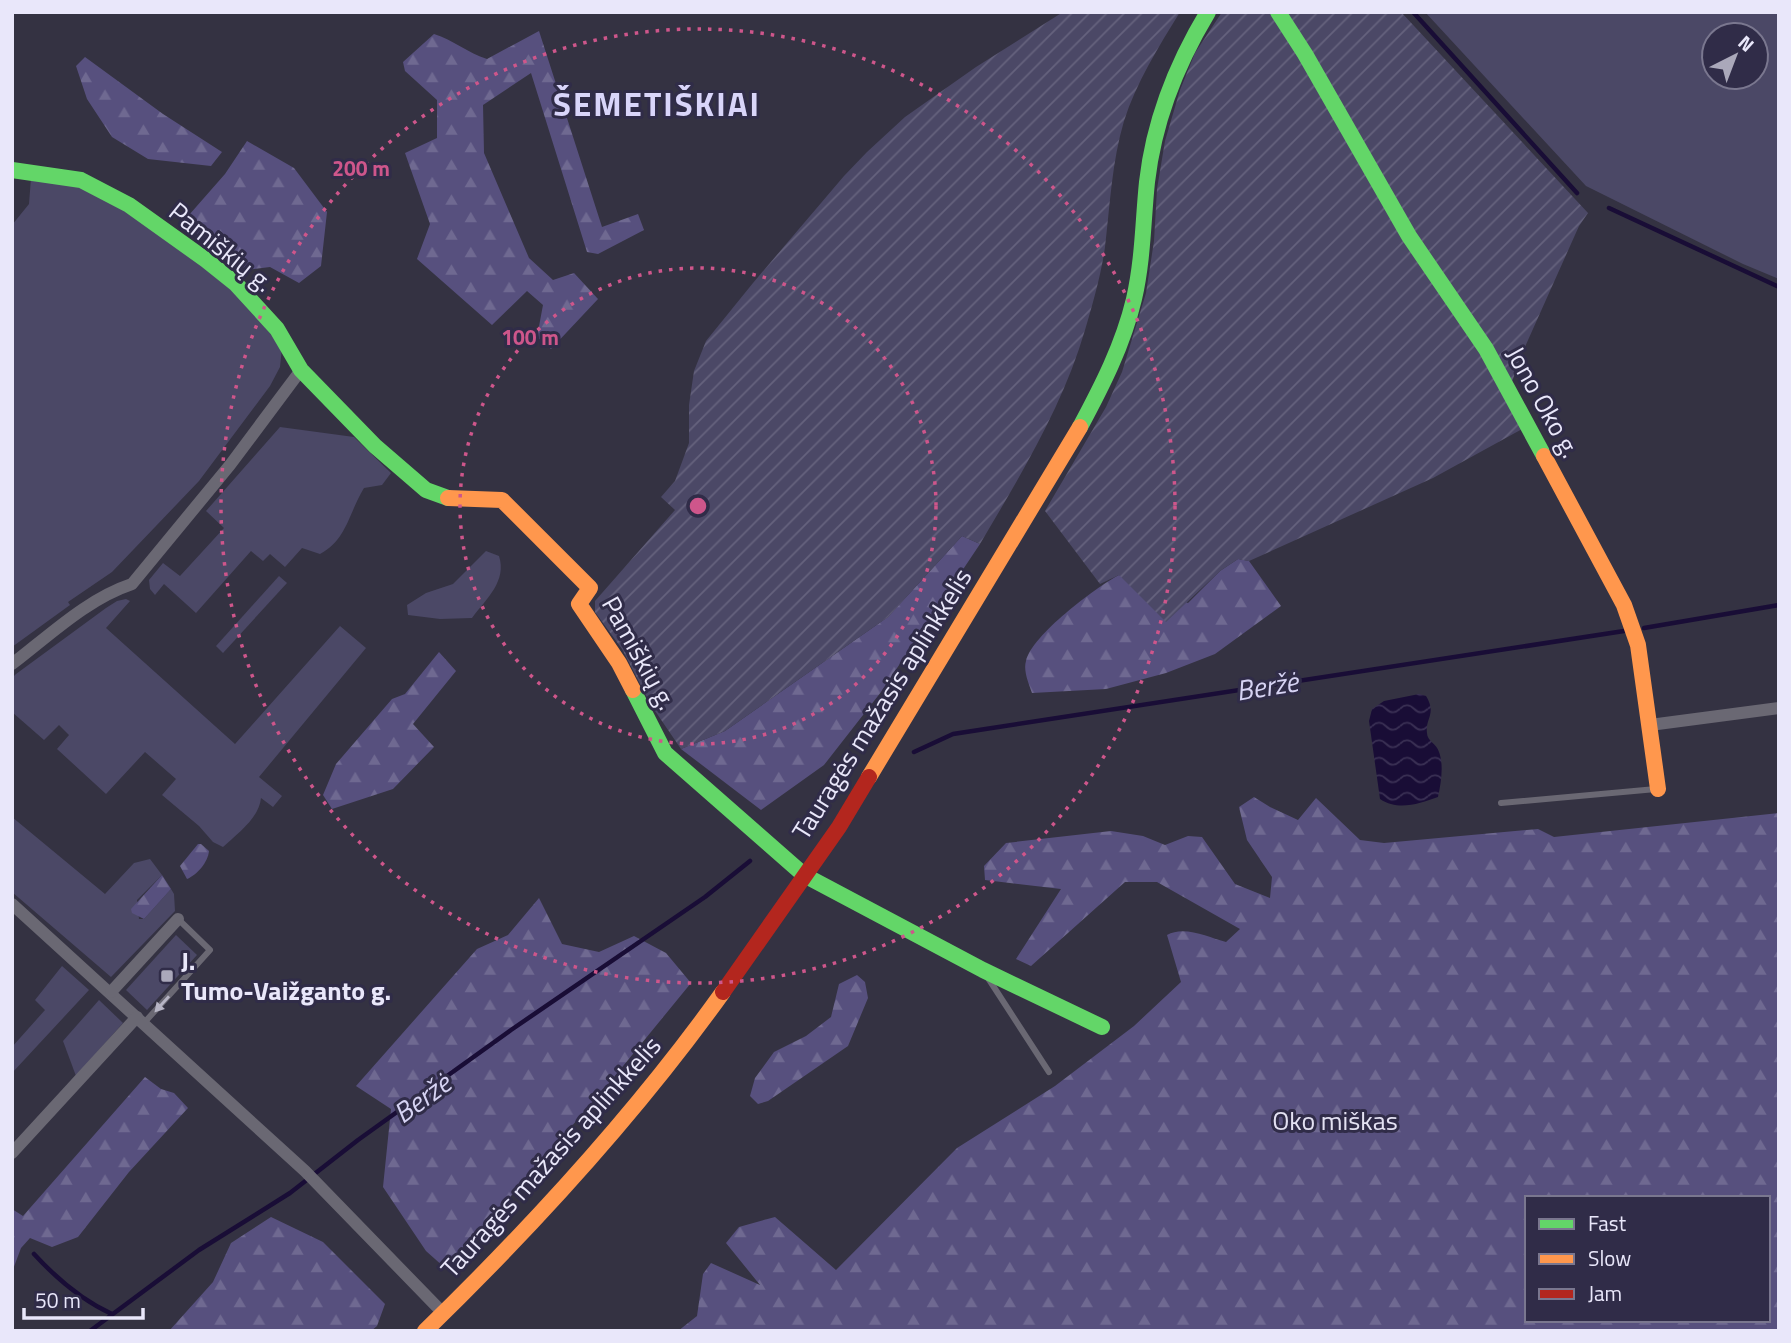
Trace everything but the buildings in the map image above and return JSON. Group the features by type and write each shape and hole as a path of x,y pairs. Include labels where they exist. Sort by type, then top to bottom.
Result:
{"street":[{"name":"Tauragės mažasis aplinkkelis","path":"425,1331 565,1186 642,1098 756,949 839,827 1106,382 1135,298 1156,127 1168,85 1189,41 1208,12"},
{"name":"Jono Oko g.","path":"1278,12 1305,54 1409,236 1486,349 1624,605 1638,645 1658,789"},
{"name":"Pamiškių g.","path":"12,170 81,180 120,200 172,235 236,284 277,328 301,370 375,446 426,490 444,498 502,500 590,589 579,604 619,663 665,753 804,875 983,970 1102,1027"},
{"path":"12,664 87,607 115,590 132,584 230,465 301,370"},
{"path":"1650,725 1779,708"},
{"path":"12,904 305,1171 443,1313"},
{"path":"111,992 178,919"},
{"path":"12,1153 141,1020"}],"lane":[{"path":"1501,803 1658,789"},
{"path":"141,1020 210,950 178,919"},
{"path":"983,970 1049,1072"}],"shaded area":[{"path":"1063,12 1180,12 1141,79 1124,121 1114,167 1103,257 1094,299 1076,358 1053,413 980,544 962,536 888,617 725,731 681,749 651,705 622,649 595,612 595,601 675,510 661,497 675,481 689,443 689,405 694,371 706,341 867,152 905,117 976,67"},
{"path":"1222,12 1401,12 1588,213 1579,226 1520,358 1507,397 1524,428 1433,478 1249,561 1238,559 1220,571 1166,622 1119,575 1100,584 1045,511 1106,407 1122,372 1146,293 1165,141 1180,90 1195,53"},
{"path":"1425,12 1779,12 1779,279 1743,264 1586,186"},
{"path":"31,178 90,187 231,285 282,348 280,367 270,386 199,481 112,572 68,602 70,605 12,647 12,225 29,204"},
{"path":"280,427 354,437 391,473 382,485 364,488 342,533 320,554 302,548 285,567 270,554 263,561 251,551 196,613 164,584 155,595 150,589 149,580 163,563 180,576 224,528 206,511"},
{"path":"486,551 499,556 500,573 494,589 472,618 440,619 408,615 407,605 426,593 453,584"},
{"path":"279,576 287,583 223,653 216,646"},
{"path":"126,599 130,601 106,628 235,744 340,626 366,648 259,777 282,796 273,807 261,798 252,819 223,847 213,842 199,826 162,795 176,779 145,752 106,794 57,749 69,735 59,725 44,740 12,712 12,678 16,674 106,608"},
{"path":"12,817 105,894 134,863 150,859 162,875 137,900 139,919 144,919 171,889 175,911 111,977 12,892"},
{"path":"176,935 197,955 147,1010 126,990"},
{"path":"62,966 89,990 12,1073 12,1047 45,1010 35,1000"},
{"path":"99,1000 123,1023 76,1076 63,1041"}],"green space":[{"path":"539,31 602,227 638,214 644,230 598,254 587,252 531,73 483,105 484,153 529,258 553,280 574,273 598,299 551,349 537,337 543,305 527,291 492,325 417,259 430,224 405,153 437,138 437,100 405,71 403,62 434,34 487,59"},
{"path":"85,57 163,114 222,152 211,166 148,159 112,137 87,99 76,66"},
{"path":"247,141 294,168 327,212 321,266 299,283 270,267 247,270 182,223 225,174"},
{"path":"962,536 980,544 881,692 824,765 761,810 681,749 725,731 888,617"},
{"path":"1238,559 1249,561 1281,606 1215,654 1166,673 1106,689 1032,693 1025,669 1031,650 1066,613 1108,581 1119,575 1188,603 1220,571"},
{"path":"439,652 456,671 413,724 434,747 393,789 332,809 323,795 336,764 392,699 405,694"},
{"name":"Oko miškas","path":"1254,797 1298,820 1316,798 1360,840 1384,843 1538,829 1554,837 1779,813 1779,1331 678,1331 697,1316 703,1274 711,1263 760,1285 726,1243 739,1227 775,1217 836,1270 957,1148 1055,1086 1134,1026 1181,982 1167,935 1181,931 1226,942 1240,929 1157,882 1125,882 1031,966 1016,959 1061,889 985,880 984,866 1006,843 1111,831 1143,836 1165,845 1188,836 1202,837 1235,884 1270,898 1272,877 1247,840 1239,807"},
{"path":"198,844 209,851 207,859 195,874 187,879 180,866"},
{"path":"162,875 171,889 144,919 132,913 131,909"},
{"path":"539,898 562,944 599,952 634,936 666,953 691,983 610,1082 491,1219 444,1267 426,1251 383,1187 391,1109 356,1086 477,949 508,935"},
{"path":"857,975 865,982 868,998 848,1046 768,1101 758,1104 750,1096 755,1078 774,1052 806,1036 831,1017 839,984"},
{"path":"145,1077 161,1089 174,1093 188,1108 129,1172 78,1237 52,1247 30,1238 21,1248 12,1272 12,1209 23,1216"},
{"path":"271,1217 323,1242 385,1304 377,1326 371,1331 169,1331 213,1282 231,1243"}],"water":[{"path":"1419,694 1426,696 1431,707 1427,736 1441,757 1442,775 1438,797 1416,804 1394,805 1380,799 1369,721 1372,709 1384,701"}],"waterway":[{"path":"1413,12 1577,193"},
{"path":"1609,208 1779,287"},
{"name":"Beržė","path":"1644,628 1779,605"},
{"name":"Beržė","path":"914,752 953,734 1624,631"},
{"name":"Beržė","path":"90,1331 199,1250 290,1193 358,1140 511,1030 705,897 750,861"},
{"path":"34,1254 70,1288 112,1314"}],"traffic: fast":[{"path":"1080,427 1118,349 1134,299 1150,159 1161,115 1176,73 1208,12"},
{"path":"1278,12 1305,54 1409,236 1486,349 1544,456"},
{"path":"12,170 81,180 129,205 206,260 236,284 277,329 301,370 375,446 426,490 448,498"},
{"path":"633,690 665,753 804,875 983,970 1102,1027"}],"traffic: slow":[{"path":"869,777 1080,427"},
{"path":"1544,456 1624,605 1638,645 1658,789"},
{"path":"448,498 502,500 590,588 579,604 619,663 633,690"},
{"path":"425,1331 544,1210 619,1126 723,992"}],"traffic: jam":[{"path":"723,992 839,827 869,777"}],"place":[{"name":"J. Tumo-Vaižganto g.","path":"167,976"}],"district":[{"name":"ŠEMETIŠKIAI","path":"657,104"}]}
